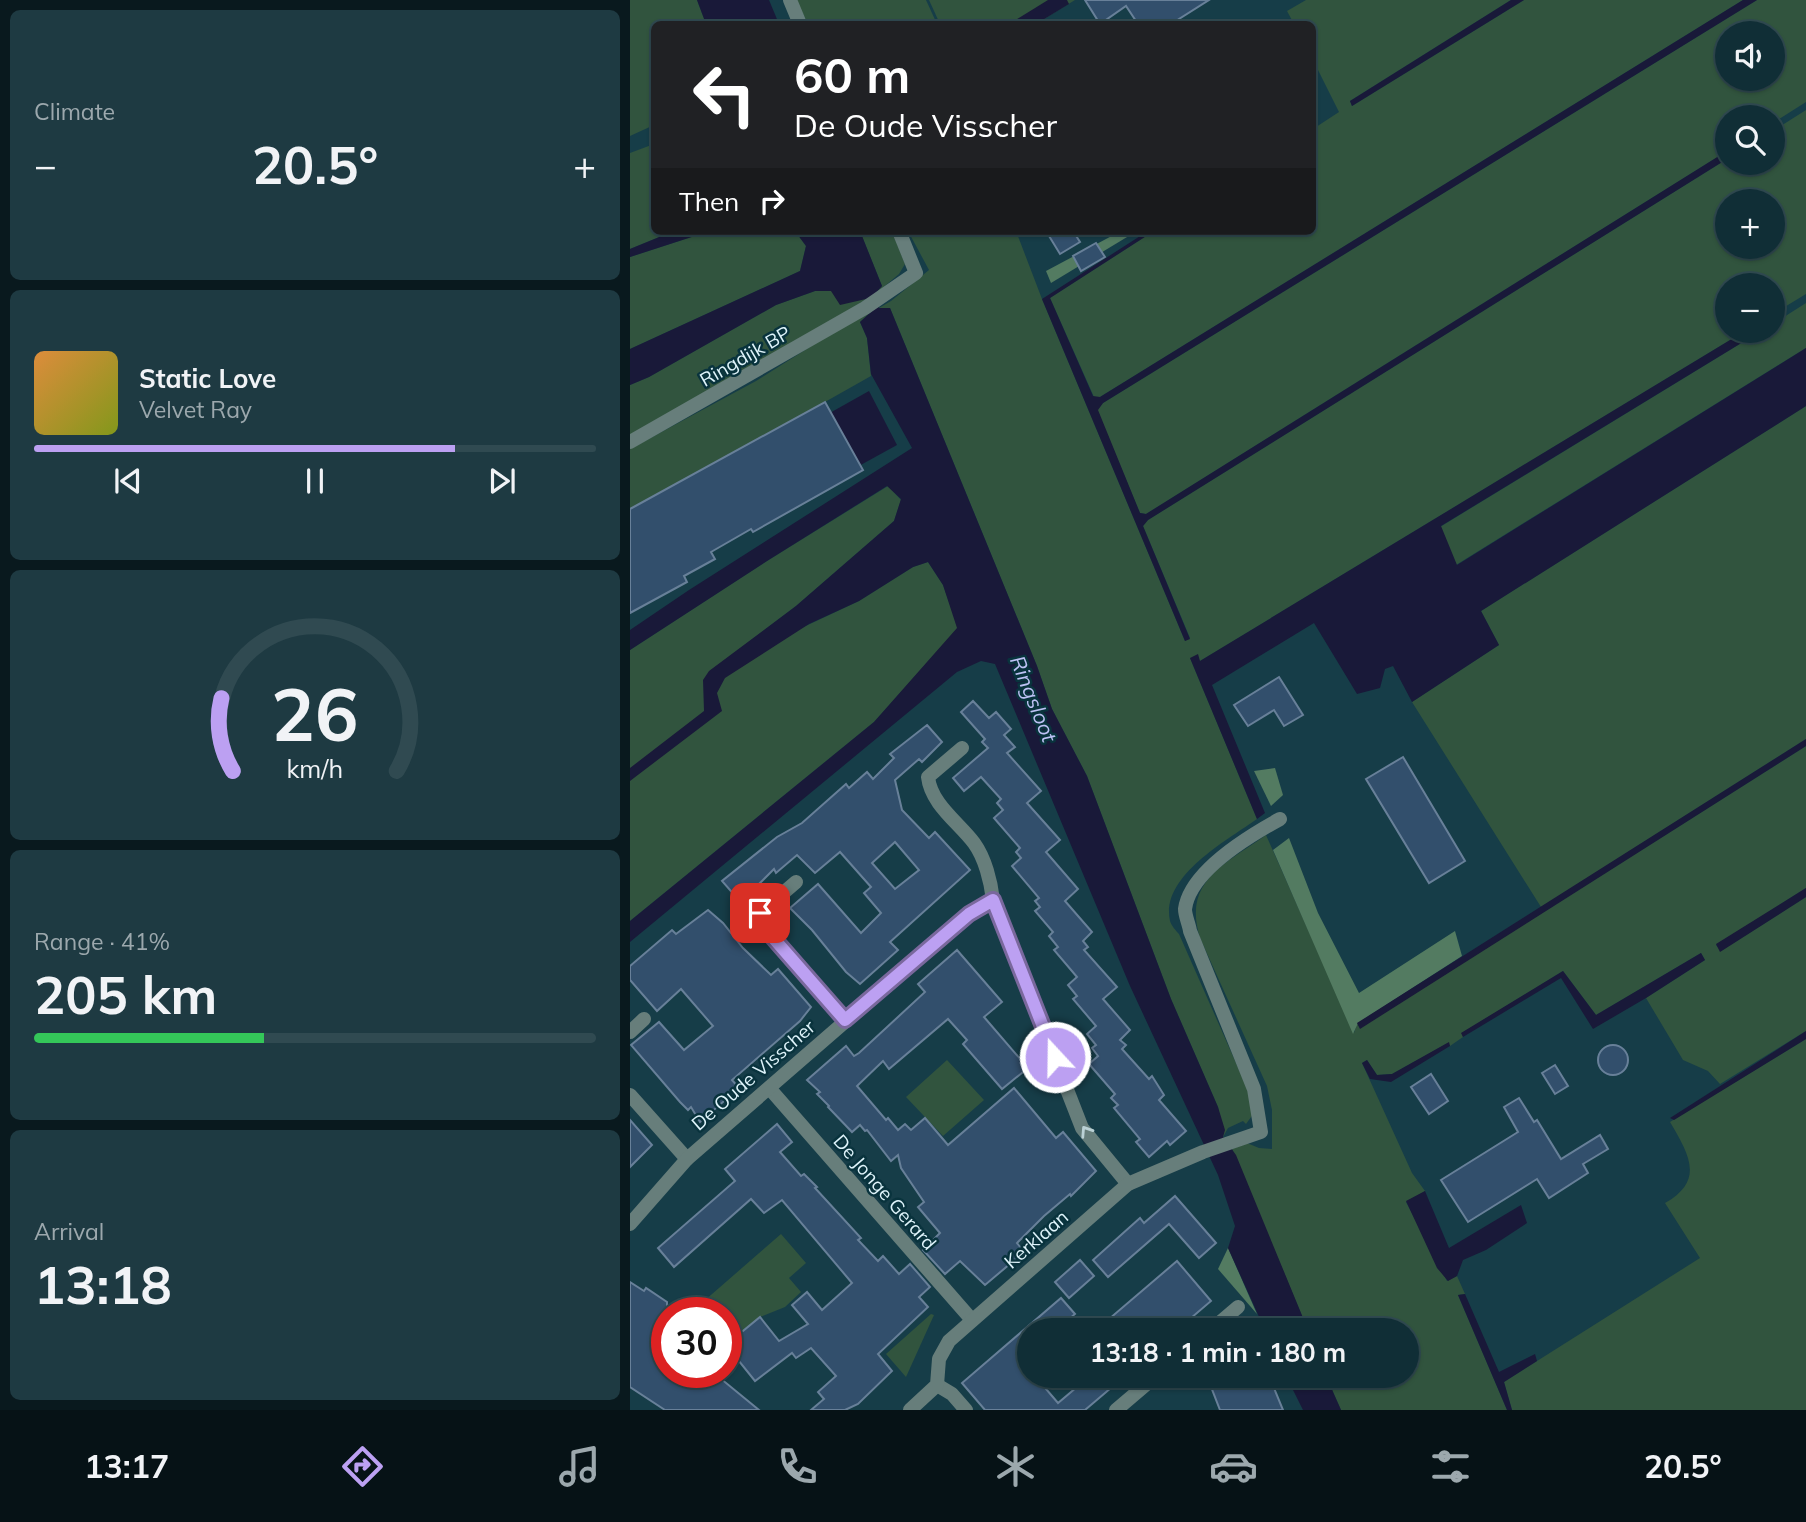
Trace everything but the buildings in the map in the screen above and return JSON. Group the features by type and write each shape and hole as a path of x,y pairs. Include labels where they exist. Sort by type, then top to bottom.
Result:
{"street":[{"path":"790,0 799,21"},
{"name":"Ringdijk BP","path":"630,442 865,308 916,273 901,235"},
{"path":"962,748 928,777 930,791 976,846 992,886 993,900 1082,1128 1128,1184"},
{"name":"Kerklaan","path":"937,1385 939,1359 949,1342 1128,1184 1203,1152 1261,1132 1254,1089 1185,911 1195,884 1214,864 1280,819"},
{"name":"De Oude Visscher","path":"796,882 760,913 761,924 845,1020"},
{"name":"De Oude Visscher","path":"630,1224 687,1159 969,914 993,900"},
{"path":"630,1032 644,1019"},
{"name":"De Jonge Gerard","path":"770,1089 972,1320"},
{"name":"De Oude Visscher","path":"630,1095 687,1159"},
{"path":"1225,1318 1238,1307"},
{"path":"910,1410 937,1385 952,1394 965,1410"},
{"path":"1116,1410 1142,1388"}],"green space":[{"path":"630,0 697,0 705,21 651,21 651,126 630,136"},
{"path":"796,0 926,0 936,21 806,21"},
{"path":"929,0 1075,0 1041,21 939,21"},
{"path":"1306,0 1511,0 1350,101 1352,106 1524,0 1743,0 1100,397 1094,397 1050,298 1148,235 1316,235 1316,127 1339,112 1316,66 1316,21 1292,21 1287,11"},
{"path":"1757,0 1806,0 1806,102 1785,115 1785,105 1715,105 1715,158 1146,514 1140,513 1097,410 1103,403 1715,26 1715,91 1785,91 1785,21 1723,21"},
{"path":"1806,110 1806,294 1785,307 1785,273 1715,273 1715,343 1725,343 1200,661 1190,658 1257,819 1214,849 1185,874 1175,889 1170,905 1171,923 1179,934 1251,1097 1254,1113 1246,1124 1243,1121 1228,1128 1223,1137 1218,1107 1171,999 1087,776 1052,709 1037,666 890,308 879,308 929,270 910,235 1018,235 1185,641 1190,638 1143,526 1148,520 1715,166 1715,175 1785,175 1785,123"},
{"path":"651,145 651,235 664,235 630,249 630,153"},
{"path":"698,235 798,235 806,246 800,271 630,349 630,257"},
{"path":"862,235 894,235 905,264 899,274 873,296 882,286"},
{"path":"1114,235 1130,235 1051,283 1046,271"},
{"path":"815,291 831,291 866,299 847,313 630,440 630,385 649,377 776,305"},
{"path":"1806,303 1806,348 1456,565 1440,527 1741,343 1785,343 1785,316"},
{"path":"872,311 860,322 867,338 871,376 630,512 630,449 756,381"},
{"path":"1806,406 1806,739 1541,907 1412,702 1499,645 1481,611"},
{"path":"888,486 901,500 894,521 796,606 710,671 859,601 913,567 928,562 943,585 958,628 874,722 630,921 630,650"},
{"path":"1806,746 1806,888 1716,945 1721,951 1806,897 1806,1031 1720,1084 1708,1071 1683,1060 1646,998 1705,960 1701,953 1596,1015 1563,971 1462,1033 1463,1037 1450,1046 1448,1043 1392,1074 1377,1075 1367,1060 1362,1063 1412,1173 1425,1191 1406,1202 1447,1281 1457,1276 1465,1294 1458,1295 1507,1410 1341,1410 1331,1388 1419,1388 1419,1318 1303,1318 1232,1149 1247,1143 1272,1149 1272,1110 1267,1086 1200,938 1196,918 1197,902 1202,888 1211,876 1266,835 1354,1033 1357,1023 1360,1028"},
{"path":"1275,768 1283,795 1271,806 1254,771"},
{"path":"1289,838 1318,913 1359,993 1455,931 1462,956 1358,1023 1353,1034 1273,850"},
{"path":"1806,1039 1806,1410 1512,1410 1504,1382 1700,1258 1665,1203 1686,1185 1690,1166 1683,1144 1670,1122"},
{"path":"947,1060 984,1100 943,1136 906,1097"},
{"path":"781,1234 806,1263 789,1278 801,1292 785,1307 760,1317 742,1331 742,1297 709,1297"},
{"path":"1228,1248 1257,1314 1218,1269"},
{"path":"931,1314 934,1315 906,1377 886,1354"}],"water":[{"path":"697,0 769,0 778,21 705,21"},
{"path":"1048,0 1067,0 1069,4 1041,21 1014,21"},
{"path":"1511,0 1524,0 1352,106 1350,101"},
{"path":"1743,0 1757,0 1723,21 1715,21 1715,26 1103,403 1098,410 1140,513 1146,514 1715,158 1715,166 1148,520 1143,526 1190,639 1185,641 1042,299 1142,235 1148,235 1050,298 1093,396 1100,397"},
{"path":"664,235 698,235 630,257 630,249"},
{"name":"Ringsloot","path":"798,235 862,235 882,286 873,296 879,308 890,308 1037,666 1052,709 1087,776 1171,999 1218,1107 1225,1130 1223,1137 1236,1155 1303,1318 1260,1318 1228,1248 1235,1226 1218,1175 1130,986 995,664 981,661 957,672 630,942 630,921 874,722 957,628 943,585 928,562 913,567 859,601 809,624 725,678 717,693 722,711 630,781 630,768 704,711 703,680 709,671 796,606 894,521 901,499 887,486 630,650 630,630 912,448 871,374 867,338 860,322 872,311 866,299 840,305 831,291 815,291 776,305 649,377 630,385 630,349 800,271 806,246"},
{"path":"1725,343 1741,343 1441,526 1457,565 1806,348 1806,406 1481,611 1499,645 1412,702 1393,666 1385,669 1380,688 1357,694 1314,623 1212,685 1265,813 1257,819 1190,658 1198,654 1200,661"},
{"path":"869,391 897,445 857,467 828,414"},
{"path":"1806,739 1806,746 1360,1029 1357,1023"},
{"path":"1806,888 1806,897 1720,952 1716,944"},
{"path":"1701,953 1705,960 1593,1029 1561,978 1463,1037 1461,1033 1563,971 1596,1015"},
{"path":"1806,1031 1806,1039 1674,1120 1670,1118"},
{"path":"1449,1042 1450,1046 1391,1082 1370,1079 1362,1063 1367,1060 1377,1075 1392,1074"},
{"path":"1425,1191 1449,1248 1521,1205 1527,1223 1486,1250 1463,1260 1457,1276 1448,1281 1437,1268 1406,1201"},
{"path":"1465,1294 1499,1372 1535,1354 1537,1361 1504,1382 1512,1410 1507,1410 1458,1295"},
{"path":"1292,1388 1331,1388 1341,1410 1303,1410"}],"route":[{"path":"760,913 761,924 845,1020 969,914 993,900 1055,1057"}]}
